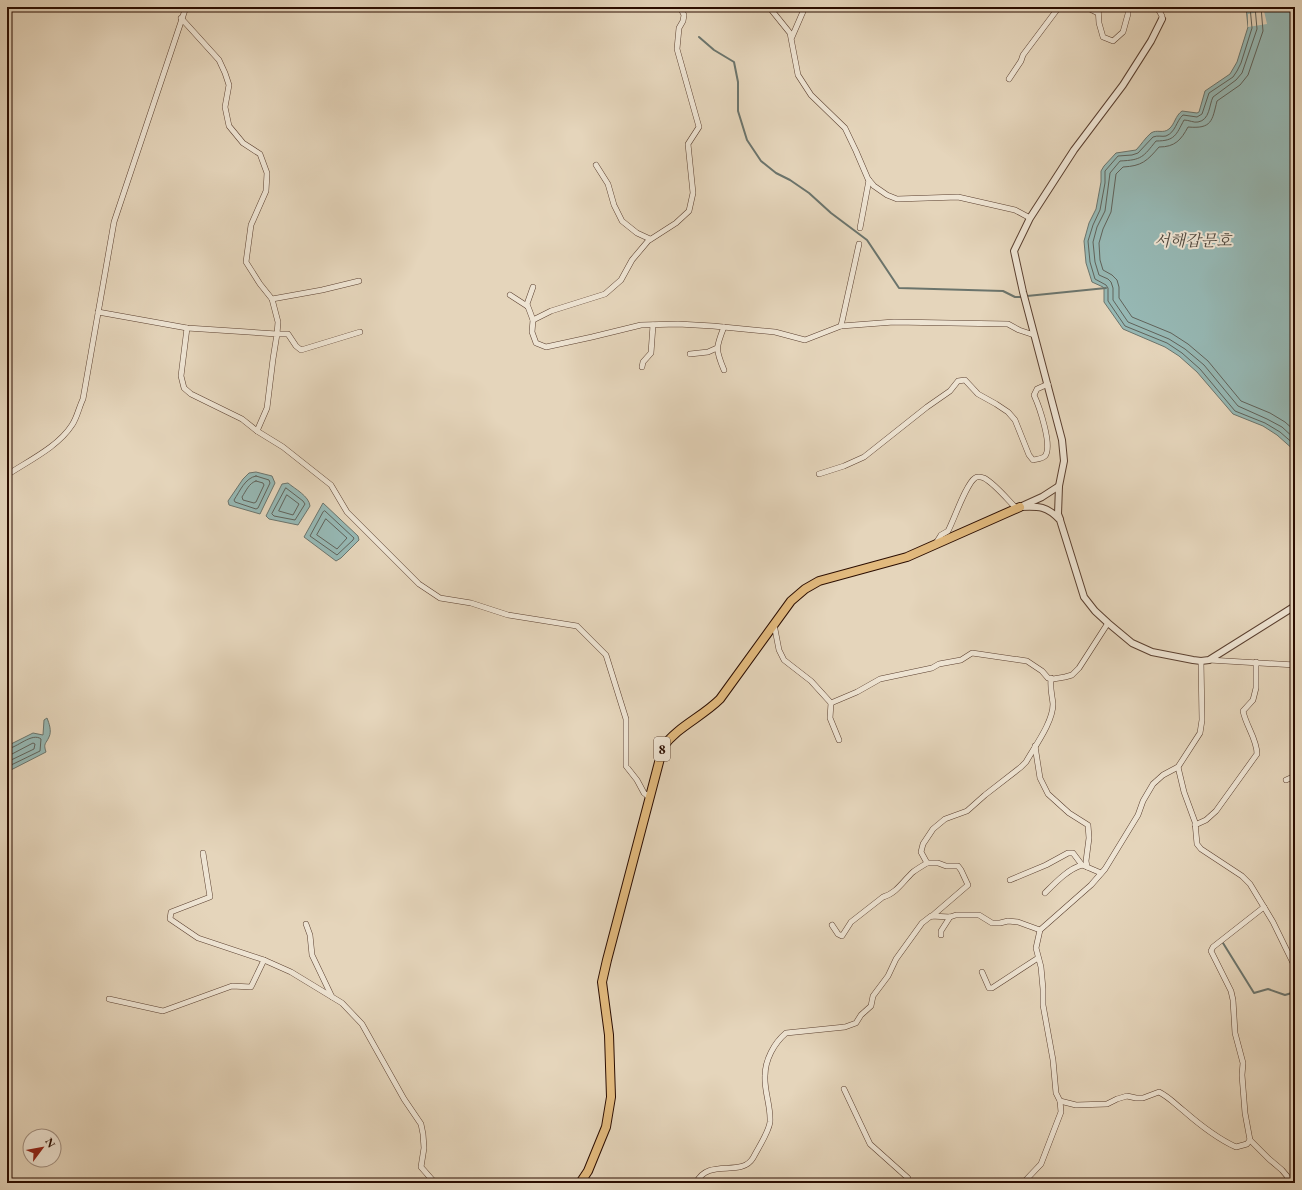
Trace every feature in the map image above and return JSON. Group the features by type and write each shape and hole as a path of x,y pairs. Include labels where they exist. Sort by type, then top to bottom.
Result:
{"main road":[{"name":"8","path":"580,1183 588,1171 606,1127 611,1097 609,1035 602,982 663,747 669,738 709,709 720,699 791,600 805,589 819,581 907,557 1018,508"}],"street":[{"path":"7,475 55,443 72,426 83,399 114,222 181,18 186,7"},
{"path":"533,320 551,311 605,294 621,280 632,260 650,239 676,222 689,211 693,193 688,144 699,128 677,49 679,28 683,21 684,15 680,7"},
{"path":"769,7 790,33 798,75 812,95 844,128 854,144 874,186 887,195 897,199 958,197 1016,210 1030,218"},
{"path":"791,38 806,7"},
{"path":"1009,79 1021,61 1023,55 1059,7"},
{"path":"1086,7 1098,13"},
{"path":"1098,7 1099,23 1103,37 1113,41 1124,32 1128,7"},
{"path":"1158,7 1162,20 1151,41 1124,85 1074,150 1030,218 1014,251 1023,292 1062,440 1064,462 1059,486 1058,514 1084,597 1095,612 1132,643 1152,652 1201,661 1209,660 1295,665"},
{"path":"181,18 219,60 229,85 225,107 229,126 243,143 260,154 267,173 266,191 251,225 246,262 272,299 278,322 267,408 258,431"},
{"path":"596,165 608,184 614,205 622,221 637,233 650,239"},
{"path":"860,228 870,180"},
{"path":"841,326 859,244"},
{"path":"272,299 322,290 359,281"},
{"path":"527,306 533,287"},
{"path":"510,295 527,306 533,320 532,332 536,343 546,347 592,338 641,325 678,324 775,332 805,340 841,326 894,322 1008,324 1019,330 1034,335"},
{"path":"98,312 187,328 288,334 296,346 301,350 360,332"},
{"path":"642,367 643,362 651,353 653,325"},
{"path":"724,327 717,346 719,359 724,370"},
{"path":"187,328 181,376 184,388 191,394 242,419 283,447 331,485 347,512 419,584 440,598 471,603 508,615 577,626 606,655 626,719 626,766 637,780 644,794 649,797"},
{"path":"690,354 708,352 717,348"},
{"path":"819,474 844,466 864,457 927,407 950,391 958,381 965,380 978,394 1008,412 1015,420 1029,455 1033,460 1041,459 1046,455 1047,448 1042,418 1034,395 1037,389 1048,384"},
{"path":"935,545 941,535 948,532 968,486 974,478 978,477 984,478 1018,508 1038,506 1046,508 1060,520"},
{"path":"1018,508 1042,498 1059,486"},
{"path":"1209,660 1295,606"},
{"path":"831,703 857,692 880,679 961,660 972,653 1027,661 1042,671 1048,678 1072,675 1079,668 1108,623"},
{"path":"774,624 779,650 784,660 811,681 831,703 830,718 839,740"},
{"path":"1023,1183 1041,1164 1061,1112 1060,1101 1056,1093 1053,1060 1043,1005 1043,989 1036,948 1040,930 1091,885 1101,873 1121,845 1153,784 1164,775 1178,767 1200,734 1202,720 1201,661"},
{"path":"1196,825 1206,820 1216,811 1257,754 1257,746 1245,721 1243,711 1253,700 1256,688 1256,662"},
{"path":"927,863 921,852 923,844 933,829 945,819 967,811 1026,762 1050,718 1053,704 1050,688 1051,678"},
{"path":"1035,746 1040,778 1048,794 1069,812 1088,825 1089,838 1085,866"},
{"path":"1178,767 1184,792 1196,825 1197,844 1201,849 1242,876 1250,884 1274,922 1294,961 1295,967"},
{"path":"1286,780 1295,776"},
{"path":"1010,880 1046,865 1068,852 1073,853 1085,866"},
{"path":"203,853 210,897 171,912 170,919 198,938 264,960 292,972 342,1004 362,1024 404,1099 421,1124 424,1134 424,1148 421,1167 435,1183"},
{"path":"696,1183 700,1176 709,1171 722,1168 742,1167 749,1164 753,1158 770,1123 764,1076 769,1058 780,1038 786,1033 845,1027 856,1023 861,1014 871,1006 873,996 888,976 896,959 922,923 968,886 958,866 927,863 914,872 903,884 883,897 851,922 842,936 838,934 832,925"},
{"path":"1045,893 1076,866 1085,866 1101,873"},
{"path":"1264,906 1213,947 1211,951 1231,991 1233,1000 1235,1033 1243,1064 1242,1075 1245,1113 1250,1140 1282,1170 1287,1176 1289,1183"},
{"path":"931,916 950,917 956,915 979,915 992,922 1018,922 1040,930"},
{"path":"941,934 941,931 950,917"},
{"path":"306,924 310,935 312,955 332,998"},
{"path":"982,972 989,988 992,988 1038,958"},
{"path":"109,999 163,1011 232,986 250,987 264,960"},
{"path":"844,1089 870,1144 908,1178 906,1183"},
{"path":"1060,1101 1076,1105 1108,1104 1127,1096 1143,1098 1159,1092 1167,1096 1224,1142 1240,1147 1247,1144 1250,1140"}],"water":[{"name":"서해갑문호","path":"1246,7 1295,7 1295,451 1277,435 1263,426 1233,414 1197,372 1179,356 1165,347 1123,329 1104,302 1103,287 1092,282 1086,263 1084,241 1089,223 1096,209 1101,182 1101,171 1104,166 1116,153 1136,150 1151,133 1169,129 1182,111 1199,112 1205,91 1230,74 1237,62 1248,27"},
{"path":"256,472 272,476 275,483 260,514 229,505 228,501 243,479 249,473"},
{"path":"288,483 307,499 310,506 298,525 269,519 266,516 282,484"},
{"path":"323,503 358,536 359,540 336,561 304,537"},
{"path":"47,718 50,732 45,745 46,752 7,772 7,746 33,733 43,735 44,720"}],"pier":[{"path":"1264,11 1267,24 1248,27 1248,14"}],"waterway":[{"path":"699,37 714,50 734,62 738,82 738,111 747,140 761,161 776,173 790,180 809,193 831,213 867,240 899,288 1003,291 1015,297 1021,297"},
{"path":"1027,296 1106,288"},
{"path":"1223,943 1254,993 1268,989 1285,995 1295,992"}]}
